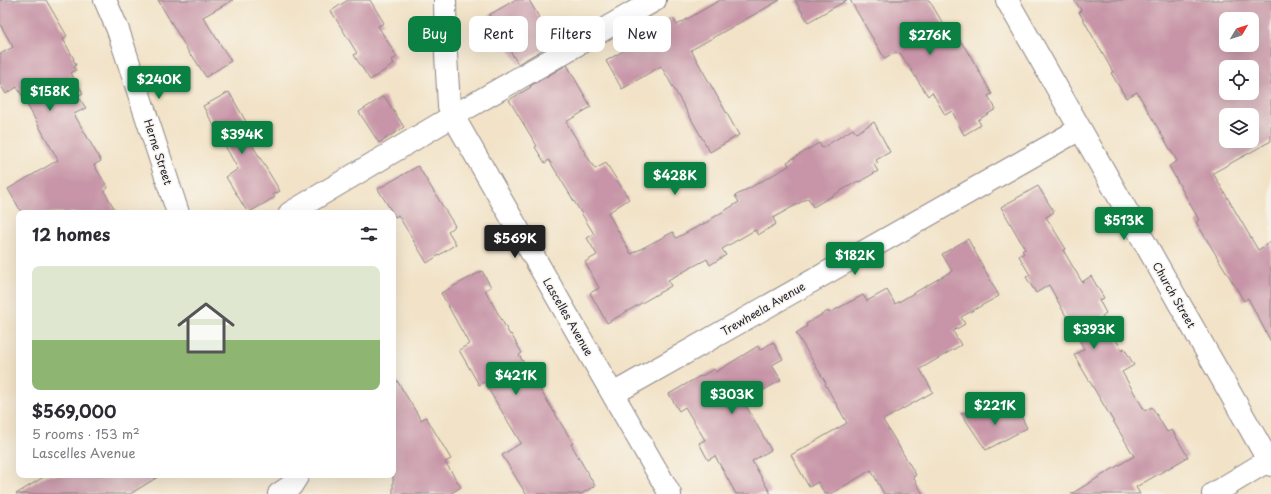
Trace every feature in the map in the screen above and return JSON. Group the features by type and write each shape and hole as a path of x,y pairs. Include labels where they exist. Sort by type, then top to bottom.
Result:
{"street":[{"name":"Herne Street","path":"105,0 118,30 177,210"},
{"name":"Lascelles Avenue","path":"445,0 449,106 453,116 670,494"},
{"path":"295,210 453,116 655,0"},
{"name":"Church Street","path":"1007,0 1270,463"},
{"name":"Trewheela Avenue","path":"612,394 1080,129"},
{"path":"1213,494 1270,463"},
{"path":"279,494 291,486 296,478"}],"building":[{"path":"0,0 46,0 67,36 63,39 76,65 74,67 76,70 71,73 83,93 78,96 86,108 74,114 101,161 94,165 108,188 104,191 115,210 20,210 8,189 58,160 17,87 6,94 0,84 0,54 13,47 0,24"},
{"path":"158,0 233,0 203,17 231,61 206,77 192,55 191,56"},
{"path":"348,0 370,0 384,23 378,26 397,57 392,60 394,64 370,80 354,55 357,53 331,11"},
{"path":"515,0 529,0 538,16 536,16 536,52 539,52 518,64 511,52 528,52 528,16 489,15"},
{"path":"720,0 780,0 691,50 739,135 710,152 661,66 622,89 606,61 621,52 671,52 671,19 673,18 677,25"},
{"path":"795,0 847,0 808,22"},
{"path":"850,0 929,0 953,40 958,37 971,57 992,94 988,96 996,109 978,120 981,125 964,135 952,111 945,115 932,92 928,96 900,53 897,54 896,52 885,59"},
{"path":"1074,0 1271,0 1271,141 1259,148 1259,108 1219,108 1219,148 1258,148 1213,173 1258,250 1271,242 1271,342 1248,298 1244,301 1196,222 1199,220 1169,166 1177,161 1137,92 1126,98 1079,12 1081,10"},
{"path":"567,65 591,107 566,122 595,169 606,163 629,199 608,213 631,254 673,232 676,238 711,220 739,202 735,196 789,166 787,162 819,143 822,148 853,129 856,133 874,122 890,152 876,160 878,163 874,165 878,171 813,207 808,198 773,218 776,224 758,235 755,230 722,249 726,255 710,265 707,259 668,280 671,286 607,323 590,293 599,288 585,262 597,255 587,238 594,234 549,160 545,163 535,147 537,146 509,100"},
{"path":"229,92 248,125 242,128 280,191 273,195 275,197 253,210 246,210 226,177 238,169 203,106"},
{"path":"384,96 404,127 379,143 359,112"},
{"path":"418,166 455,226 448,231 456,244 427,263 398,215 396,216 396,210 391,210 378,189"},
{"path":"1038,186 1054,212 1046,217 1066,249 1063,250 1082,282 1091,276 1104,298 1099,300 1106,313 1102,316 1122,350 1124,348 1134,365 1122,372 1145,411 1152,407 1167,432 1172,430 1188,457 1136,487 1140,494 1071,494 1134,456 1074,355 1084,349 1049,285 1036,293 1026,277 1030,275 1019,256 1024,253 1022,251 1025,249 1001,207"},
{"path":"968,239 999,296 961,317 965,324 953,331 961,345 920,369 933,392 883,420 916,475 913,477 923,494 884,494 871,470 831,494 825,494 818,482 809,487 791,455 847,423 825,384 826,383 796,333 807,326 806,324 828,311 829,313 863,295 867,301 887,290 895,304 952,271 942,254"},
{"path":"482,271 491,287 485,290 510,335 511,334 522,353 519,355 573,443 571,444 595,486 581,494 526,494 502,455 521,443 484,382 479,385 459,350 469,344 441,293"},
{"path":"773,342 783,359 772,365 781,380 744,402 771,450 752,461 771,494 736,494 715,456 708,460 699,443 705,440 685,407 679,411 669,394 714,369 716,372 758,346 760,350"},
{"path":"396,379 421,420 426,417 451,459 445,462 461,487 450,494 393,494 393,478 396,478"},
{"path":"1018,410 1027,428 986,450 961,413"},
{"path":"42,478 156,478 130,494 16,494"}]}
